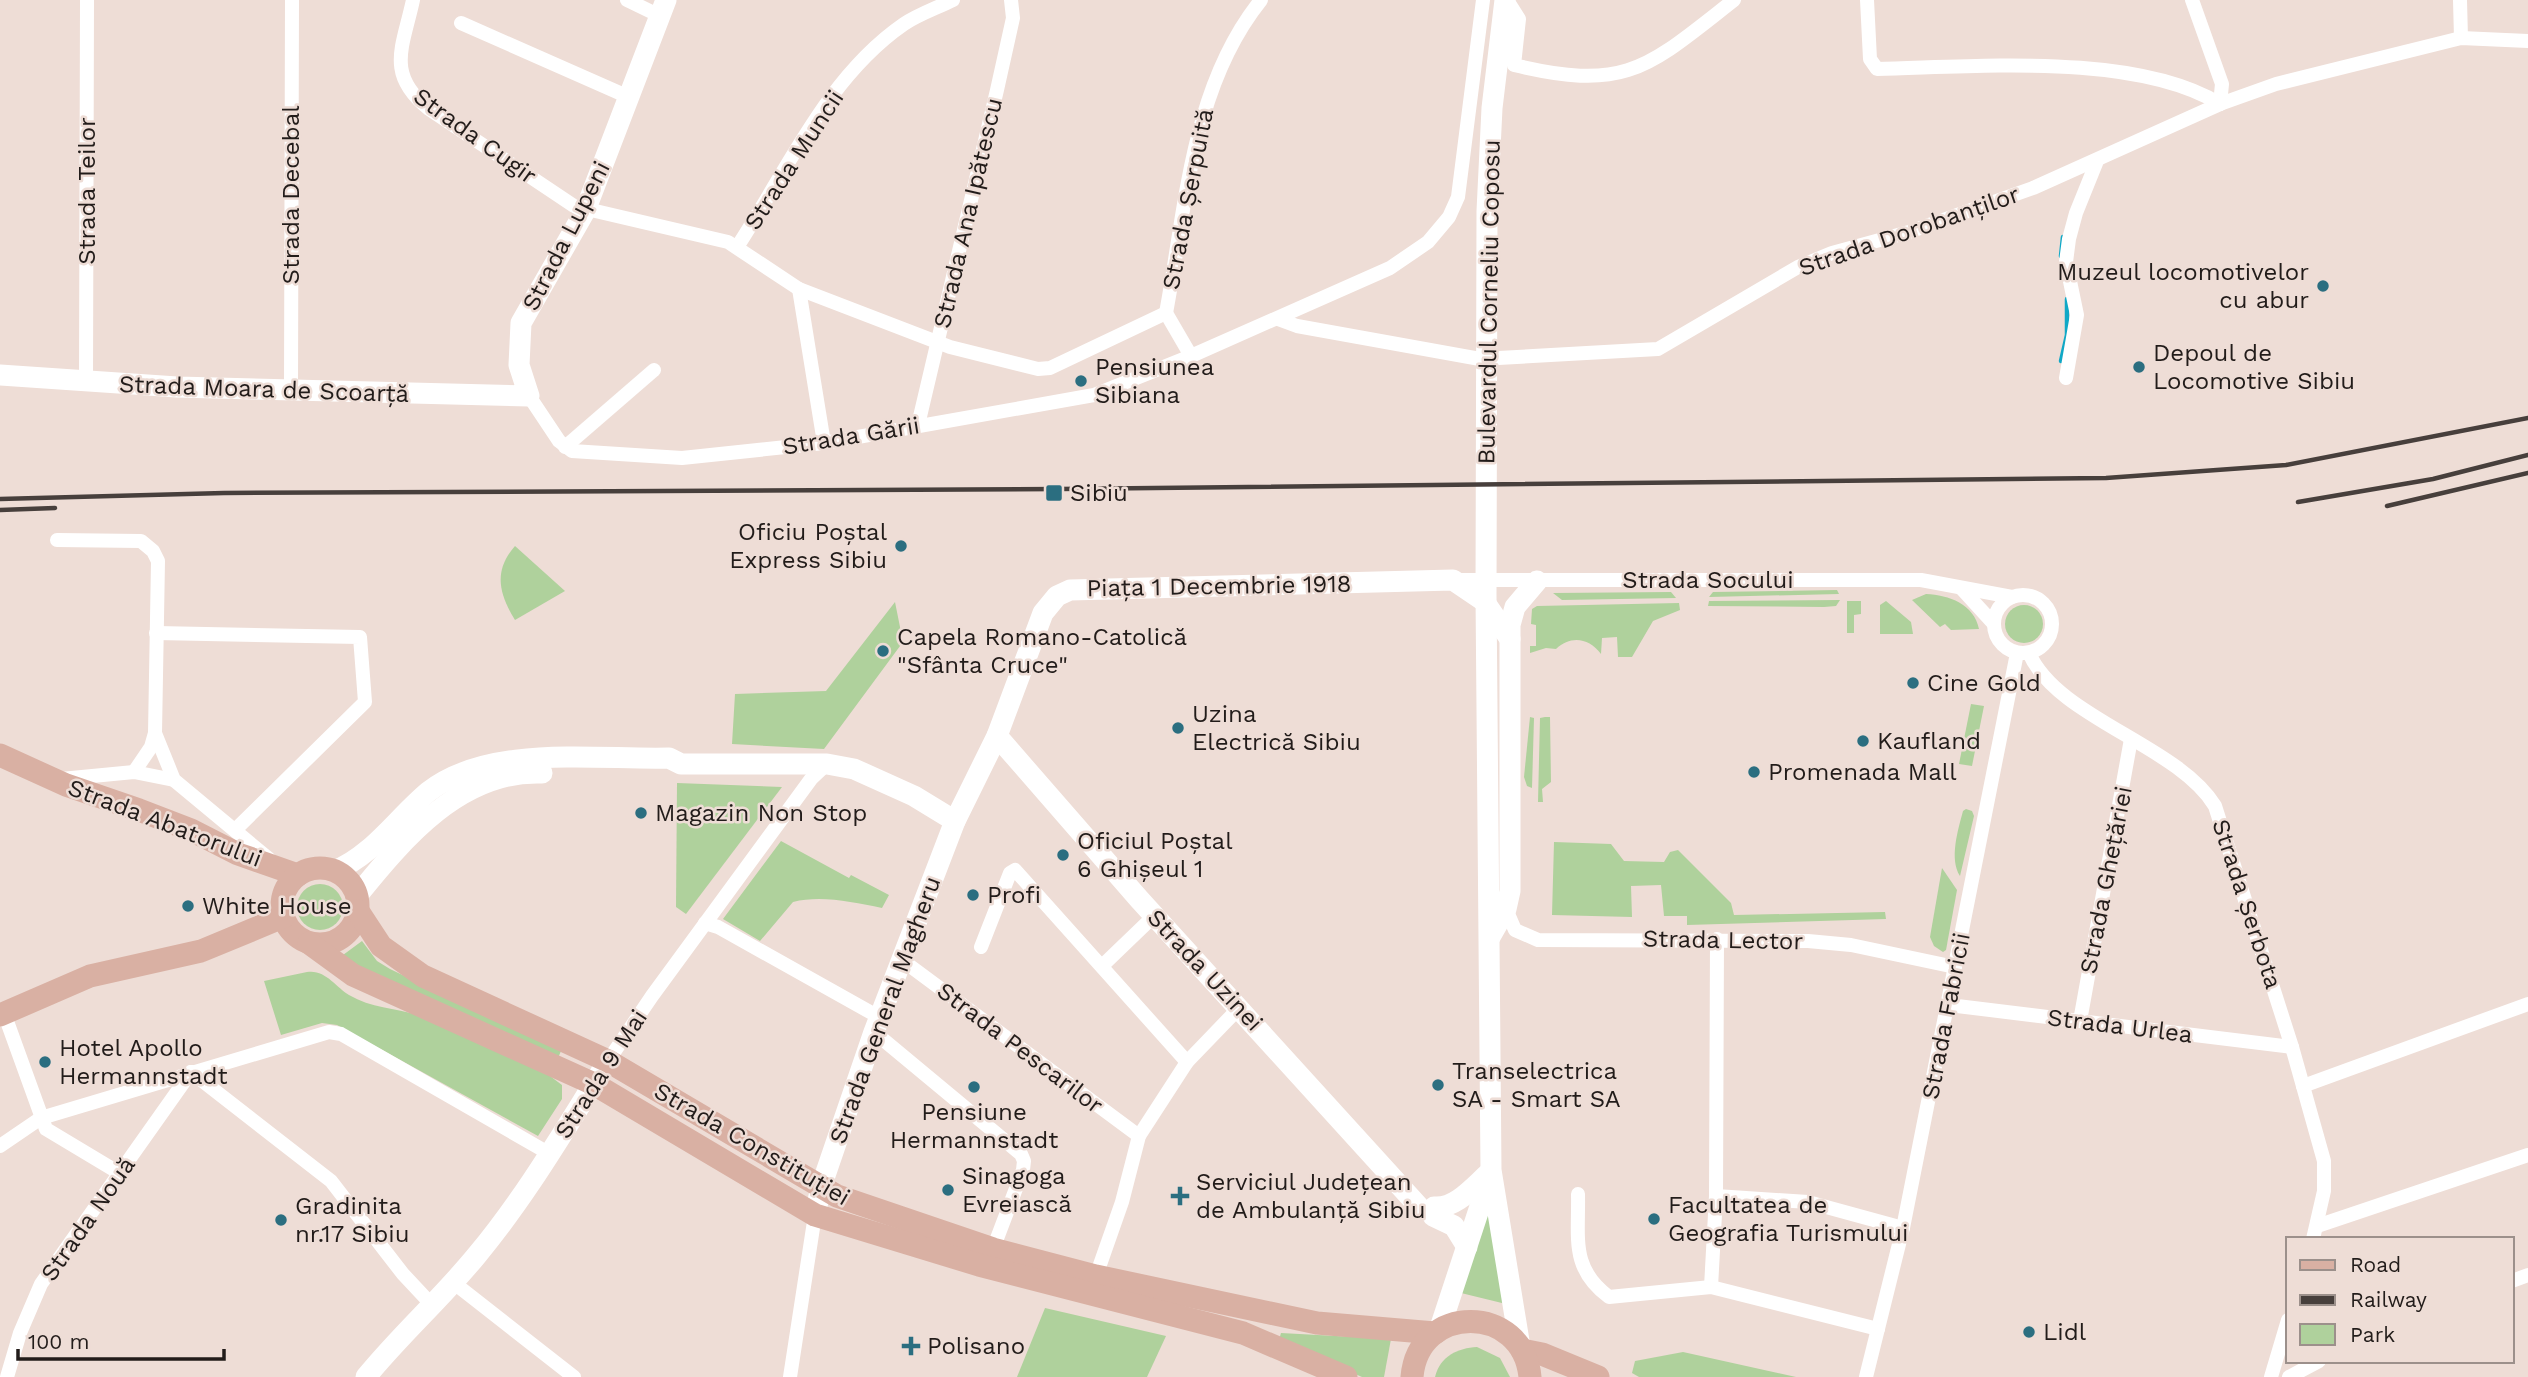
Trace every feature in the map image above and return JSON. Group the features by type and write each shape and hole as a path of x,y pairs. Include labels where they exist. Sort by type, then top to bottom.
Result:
{"main road":[{"name":"Strada Abatorului","path":"0,755 51,779 191,830 238,854 288,871"},
{"path":"334,870 352,885 358,903 347,934 335,942 309,943 298,938 283,917 288,871 334,870"},
{"name":"Strada Constituției","path":"358,903 381,946 423,976 608,1061 821,1187 986,1257 1097,1276 1317,1323 1437,1332"},
{"path":"2,1014 103,972 201,951 283,917"},
{"name":"Strada Constituției","path":"309,943 353,975 594,1084 815,1215 986,1257 1231,1330 1280,1346 1346,1377"},
{"path":"1437,1332 1456,1323 1483,1322 1508,1334 1521,1349 1542,1354 1598,1377"},
{"name":"Bulevardul Corneliu Coposu","path":"1412,1377 1418,1354 1437,1332"},
{"name":"Bulevardul Corneliu Coposu","path":"1521,1349 1530,1377"}],"street":[{"name":"Strada Teilor","path":"86,383 88,0"},
{"name":"Strada Decebal","path":"291,390 292,0"},
{"name":"Strada Cugir","path":"413,0 400,62 401,75 407,88 429,109 584,211"},
{"path":"626,0 663,8"},
{"name":"Strada Muncii","path":"737,247 812,125 855,71 883,41 907,22 953,0"},
{"name":"Strada Ana Ipătescu","path":"918,425 998,90 1013,18 1012,0"},
{"name":"Strada Șerpuită","path":"584,211 720,239 737,247 799,289 938,342 1038,369 1050,368 1166,313 1205,107 1230,49 1261,0"},
{"name":"Strada Gării","path":"565,447 582,454 682,458 824,443 1094,395 1278,319 1411,256 1428,242 1449,217 1463,176 1483,0"},
{"path":"1506,0 1519,19 1514,65 1584,78 1617,75 1649,62 1734,0"},
{"name":"Bulevardul Corneliu Coposu","path":"1506,0 1492,108 1487,211 1491,1170 1521,1349"},
{"path":"1867,0 1870,59 1877,69 2041,65 2080,68 2153,80 2206,95 2220,104 2222,84 2192,0"},
{"path":"2460,0 2461,38"},
{"name":"Strada Lupeni","path":"529,396 519,365 521,323 584,211 631,98 663,8"},
{"path":"461,23 631,98"},
{"name":"Strada Dorobanților","path":"1278,319 1297,326 1480,359 1658,349 1798,267 1832,253 1956,216 2097,161 2220,104 2276,84 2461,38 2528,41"},
{"path":"2066,378 2077,316 2066,262 2069,239 2076,213 2097,161"},
{"path":"799,289 824,443"},
{"path":"1166,313 1191,356"},
{"path":"529,396 565,447 654,370"},
{"name":"Strada Moara de Scoarță","path":"0,375 86,383 529,396"},
{"name":"Strada Abatorului","path":"57,540 141,541 153,551 158,561 156,733 174,780"},
{"path":"1453,580 1484,601 1510,639"},
{"name":"Strada Socului","path":"1453,580 1921,580 2012,597"},
{"name":"Piața 1 Decembrie 1918","path":"997,736 1043,613 1057,596 1070,590 1453,580"},
{"path":"1489,939 1506,909 1510,891 1510,639 1515,607 1537,581"},
{"path":"1962,589 1994,624 2000,642 2023,653 2047,643 2052,630 2052,616 2045,604 2033,597 2012,597 1999,608 1994,624"},
{"path":"156,633 360,637 365,702 235,830"},
{"name":"Strada Șerbota","path":"2023,653 2052,686 2197,782 2216,806 2292,1046 2324,1161 2324,1191 2315,1232"},
{"name":"Strada Fabricii","path":"1866,1377 1903,1228 1955,967 2023,653"},
{"path":"134,772 156,733"},
{"name":"Strada General Magheru","path":"790,1377 821,1187 876,1025 955,821 997,736"},
{"name":"Strada Uzinei","path":"997,736 1155,915 1424,1208 1454,1226 1467,1247"},
{"name":"Strada Ghețăriei","path":"2080,1021 2132,739"},
{"path":"334,870 361,856 429,792 485,764 511,760 669,758 681,764 827,764 854,769 879,778 955,821"},
{"path":"358,903 428,819 452,799 481,783 534,773 668,773 681,764"},
{"name":"Strada 9 Mai","path":"366,1377 454,1283 512,1211 608,1061 705,923 811,779 827,764"},
{"name":"Strada Abatorului","path":"51,779 134,772 174,780 288,871"},
{"path":"981,947 1010,873 1016,870 1186,1062"},
{"name":"Strada Lector","path":"1506,909 1515,930 1538,940 1717,939 1851,945 1955,967"},
{"path":"1102,966 1155,915"},
{"path":"705,923 718,927 876,1025 1021,1153 1023,1170 986,1257"},
{"path":"1711,1287 1716,1196 1717,939"},
{"name":"Strada Pescarilor","path":"902,960 1139,1136"},
{"name":"Strada Urlea","path":"1949,1004 2292,1046"},
{"path":"2303,1086 2528,1004"},
{"path":"1097,1276 1122,1202 1139,1136 1186,1062 1240,1007"},
{"path":"2,1014 41,1118 50,1132 121,1174"},
{"path":"0,1146 41,1118 329,1032 341,1034 550,1154"},
{"path":"191,1072 331,1181 403,1274 432,1305"},
{"name":"Strada Nouă","path":"7,1377 20,1333 41,1284 191,1072"},
{"path":"2315,1232 2528,1155"},
{"path":"1424,1208 1457,1202 1491,1170"},
{"name":"Bulevardul Corneliu Coposu","path":"1437,1332 1491,1170"},
{"path":"1578,1194 1580,1265 1597,1288 1609,1297 1711,1287 1878,1329"},
{"path":"1716,1196 1808,1202 1903,1228"},
{"path":"454,1283 574,1377"},
{"path":"2271,1377 2286,1327"},
{"path":"2289,1377 2315,1363"}],"green space":[{"path":"515,546 565,591 515,620 502,592 501,574 503,564"},
{"path":"1837,590 1839,594 1709,597 1713,592"},
{"path":"1671,592 1676,598 1562,600 1553,593"},
{"path":"1926,594 1943,596 1966,607 1972,613 1979,629 1951,630 1945,624 1940,627 1912,600"},
{"path":"1840,600 1836,606 1824,607 1708,606 1709,601"},
{"path":"1847,601 1861,601 1861,614 1854,615 1854,633 1847,633"},
{"path":"1886,601 1911,622 1913,634 1880,634 1880,605"},
{"path":"895,602 903,642 824,749 732,744 735,694 826,691"},
{"path":"1679,603 1680,610 1653,621 1632,657 1618,657 1617,637 1602,638 1601,654 1591,644 1580,640 1568,642 1556,649 1546,648 1530,653 1530,646 1536,646 1536,625 1531,624 1532,609 1537,606"},
{"path":"2024,605 2037,611 2043,624 2037,637 2024,643 2011,637 2005,624 2011,611"},
{"path":"1971,704 1984,706 1972,766 1959,764"},
{"path":"1530,717 1534,718 1532,788 1527,786 1524,777"},
{"path":"1550,717 1551,782 1542,789 1543,802 1538,802 1540,718"},
{"path":"677,783 782,787 686,914 676,907"},
{"path":"1963,811 1972,811 1974,816 1960,876 1955,861 1955,844"},
{"path":"781,841 849,878 851,875 889,895 882,908 826,899 793,902 760,941 723,919"},
{"path":"1554,842 1611,844 1624,861 1664,862 1670,852 1678,850 1731,903 1734,915 1885,912 1886,919 1687,925 1687,916 1664,916 1661,885 1631,886 1632,917 1552,915"},
{"path":"1942,868 1957,890 1946,950 1943,952 1934,946 1930,937"},
{"path":"320,884 336,891 343,907 336,923 320,930 304,923 297,907 304,891"},
{"path":"362,941 377,961 390,969 561,1051 558,1058 366,975 343,955"},
{"path":"307,972 325,976 357,999 418,1015 542,1070 562,1085 562,1099 538,1136 337,1025 322,1023 281,1035 264,981"},
{"path":"1487,1213 1491,1214 1506,1304 1461,1293"},
{"path":"1045,1308 1166,1336 1147,1377 1017,1377"},
{"path":"1281,1333 1391,1339 1384,1377 1362,1377 1279,1340"},
{"path":"1477,1347 1500,1358 1510,1377 1435,1377 1441,1364 1451,1354"},
{"path":"1683,1352 1796,1377 1639,1377 1632,1373 1635,1361"}],"waterway":[{"path":"2061,256 2063,237"},
{"path":"2061,361 2067,335 2067,299"}],"railway":[{"path":"0,499 224,493 1060,489 2106,478 2286,465 2528,418"},
{"path":"2298,502 2433,479 2528,455"},
{"path":"2387,506 2528,473"},
{"path":"0,510 55,508"}],"place":[{"name":"Muzeul locomotivelor cu abur","path":"2323,286"},
{"name":"Depoul de Locomotive Sibiu","path":"2139,367"},
{"name":"Pensiunea Sibiana","path":"1081,381"},
{"name":"Sibiu","path":"1054,493"},
{"name":"Oficiu Poștal Express Sibiu","path":"901,546"},
{"name":"Capela Romano-Catolică \"Sfânta Cruce\"","path":"883,651"},
{"name":"Cine Gold","path":"1913,683"},
{"name":"Uzina Electrică Sibiu","path":"1178,728"},
{"name":"Kaufland","path":"1863,741"},
{"name":"Promenada Mall","path":"1754,772"},
{"name":"Magazin Non Stop","path":"641,813"},
{"name":"Oficiul Poștal 6 Ghișeul 1","path":"1063,855"},
{"name":"Profi","path":"973,895"},
{"name":"White House","path":"188,906"},
{"name":"Hotel Apollo Hermannstadt","path":"45,1062"},
{"name":"Transelectrica SA - Smart SA","path":"1438,1085"},
{"name":"Pensiune Hermannstadt","path":"974,1087"},
{"name":"Sinagoga Evreiască","path":"948,1190"},
{"name":"Serviciul Județean de Ambulanță Sibiu","path":"1180,1196"},
{"name":"Facultatea de Geografia Turismului","path":"1654,1219"},
{"name":"Gradinita nr.17 Sibiu","path":"281,1220"},
{"name":"Lidl","path":"2029,1332"},
{"name":"Polisano","path":"911,1346"}]}
